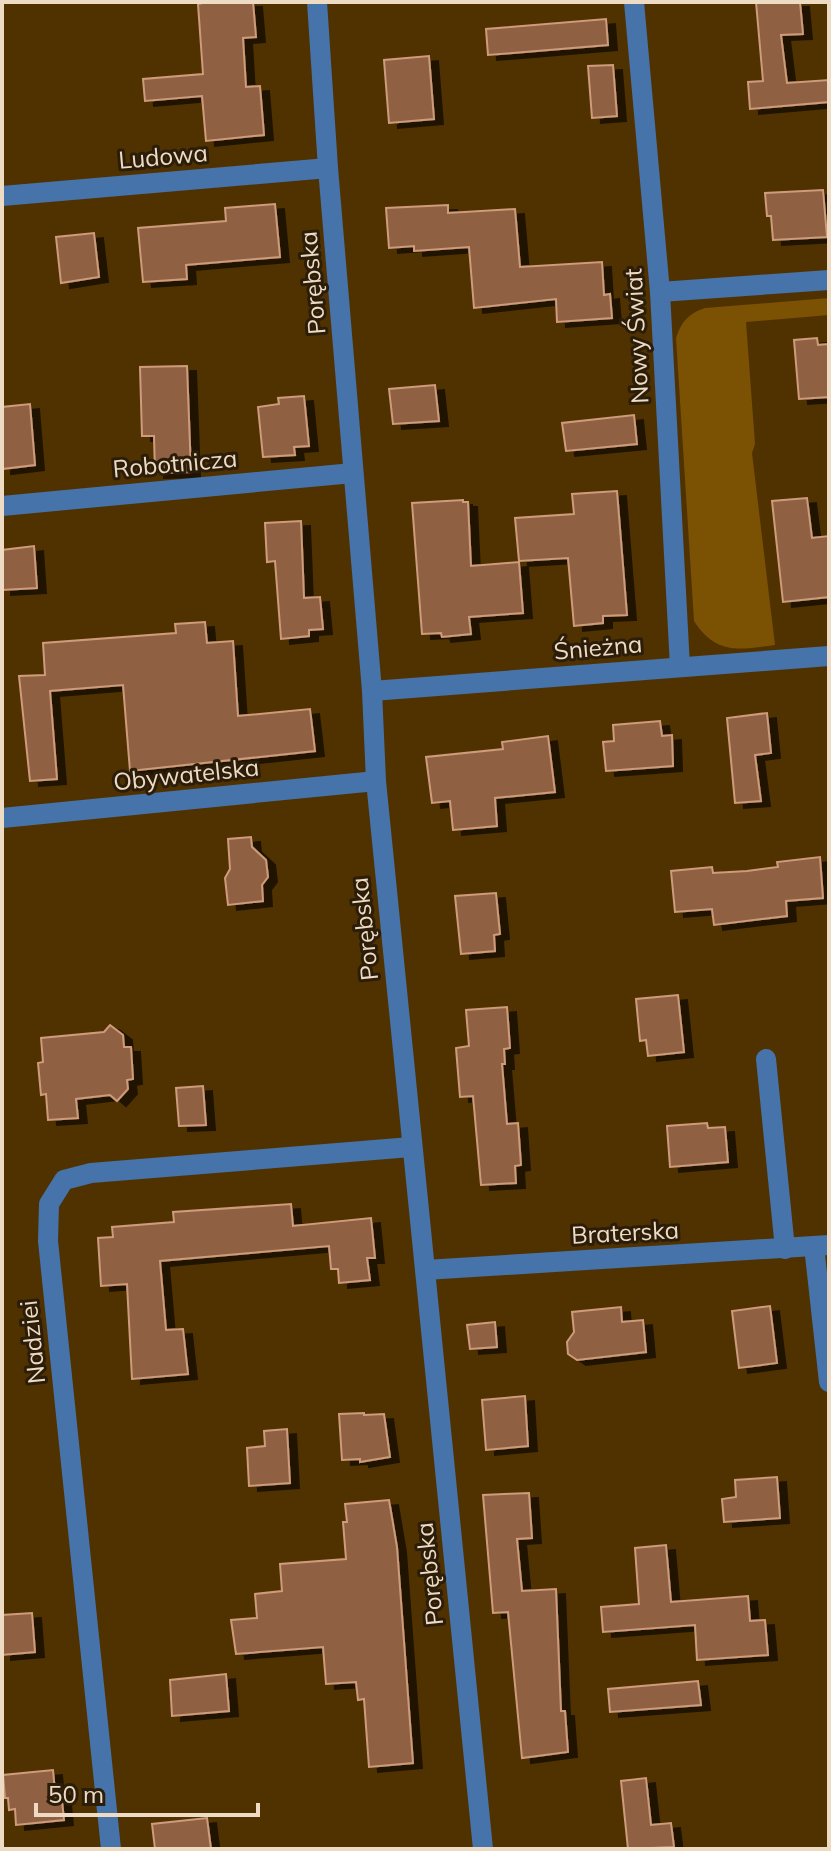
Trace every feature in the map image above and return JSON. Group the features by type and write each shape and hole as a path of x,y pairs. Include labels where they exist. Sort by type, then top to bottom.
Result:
{"street":[{"name":"Porębska","path":"317,2 372,691 376,781 483,1849"},
{"name":"Nowy Świat","path":"634,2 660,292 680,667"},
{"name":"Ludowa","path":"2,196 328,168"},
{"path":"660,292 829,280"},
{"name":"Robotnicza","path":"2,506 353,473"},
{"name":"Śnieżna","path":"372,691 829,656"},
{"name":"Obywatelska","path":"2,818 376,781"},
{"path":"766,1059 785,1249"},
{"name":"Nadziei","path":"111,1849 48,1241 49,1204 64,1180 91,1173 411,1147"},
{"path":"821,1246 829,1382"},
{"name":"Braterska","path":"425,1270 821,1246"}],"shaded area":[{"path":"829,298 829,315 746,322 755,444 752,453 775,645 729,648 711,640 694,621 676,338 686,319 705,308"}],"building":[{"path":"253,2 256,37 243,38 246,87 260,86 264,135 206,141 202,96 145,101 143,79 203,74 198,4"},
{"path":"756,2 800,2 803,34 781,35 787,83 829,80 829,102 750,109 748,82 763,81"},
{"path":"606,19 608,45 488,55 486,29"},
{"path":"429,56 434,119 389,123 384,60"},
{"path":"613,65 617,116 592,118 588,66"},
{"path":"823,190 827,237 773,240 765,193"},
{"path":"275,204 280,257 186,265 187,279 143,282 138,228 226,221 225,208"},
{"path":"448,205 448,213 515,209 520,267 602,262 604,295 610,294 612,318 557,322 556,299 474,308 469,247 414,251 414,246 389,248 386,208"},
{"path":"94,233 99,277 61,283 56,237"},
{"path":"817,338 818,345 829,344 829,397 799,399 794,340"},
{"path":"187,366 191,472 155,473 154,436 142,436 140,367"},
{"path":"435,385 439,421 393,424 389,389"},
{"path":"304,396 309,446 294,447 295,455 263,457 258,407 279,404 278,398"},
{"path":"30,404 35,465 2,469 2,407"},
{"path":"634,415 637,444 566,451 562,423"},
{"path":"617,491 627,615 603,616 603,623 574,626 568,558 519,561 515,518 574,514 572,494"},
{"path":"807,498 812,538 829,536 829,597 783,602 772,501"},
{"path":"468,502 471,566 519,562 523,613 469,617 471,634 442,637 441,633 422,634 412,503"},
{"path":"301,521 304,598 320,597 323,629 309,630 309,636 281,639 275,561 267,562 265,523"},
{"path":"34,546 37,588 2,590 2,550"},
{"path":"205,622 207,643 233,641 238,716 310,709 315,751 130,771 123,685 50,691 57,779 30,781 19,676 45,675 43,643 176,633 175,624"},
{"path":"767,713 771,753 755,755 761,801 735,803 727,718"},
{"path":"660,721 662,736 672,735 673,766 606,771 603,742 614,741 613,725"},
{"path":"548,736 555,792 495,798 497,826 453,830 450,801 432,803 426,757 503,749 502,742"},
{"path":"251,837 252,847 266,860 268,877 262,885 263,901 228,905 225,878 230,869 228,839"},
{"path":"820,857 823,898 786,901 787,916 714,925 712,909 675,912 671,871 712,867 713,873 747,871 778,867 777,862"},
{"path":"496,893 500,934 494,935 495,951 461,954 455,896"},
{"path":"678,995 684,1052 648,1056 646,1040 640,1041 636,999"},
{"path":"507,1007 510,1048 504,1049 505,1064 502,1064 507,1124 518,1123 521,1165 515,1166 516,1183 481,1185 473,1096 460,1097 456,1048 469,1046 466,1010"},
{"path":"110,1025 123,1035 124,1047 131,1047 133,1079 127,1080 128,1089 117,1101 110,1095 76,1099 78,1118 48,1120 46,1094 41,1095 38,1063 43,1062 41,1038 104,1032"},
{"path":"203,1086 206,1125 179,1126 176,1088"},
{"path":"707,1123 708,1128 725,1127 728,1162 670,1167 667,1126"},
{"path":"291,1204 293,1226 371,1218 375,1258 367,1258 370,1280 339,1283 338,1269 331,1269 329,1246 160,1261 166,1330 183,1329 188,1374 132,1379 127,1284 101,1286 98,1238 113,1237 112,1227 174,1222 173,1212"},
{"path":"770,1306 777,1363 739,1368 732,1311"},
{"path":"621,1307 622,1322 643,1320 646,1352 577,1360 568,1354 567,1342 574,1332 572,1312"},
{"path":"495,1322 497,1347 470,1349 467,1325"},
{"path":"525,1396 528,1446 486,1450 482,1400"},
{"path":"339,1414 384,1414 390,1457 360,1462 360,1459 342,1460"},
{"path":"287,1429 290,1483 249,1486 247,1448 265,1446 264,1431"},
{"path":"777,1477 780,1518 724,1522 722,1499 736,1497 735,1480"},
{"path":"529,1493 532,1538 517,1539 522,1591 556,1589 561,1711 565,1711 568,1752 522,1758 508,1612 493,1613 483,1495"},
{"path":"389,1500 397,1547 413,1763 369,1767 364,1699 358,1700 356,1682 326,1684 323,1647 236,1654 231,1620 257,1618 255,1594 282,1591 280,1564 346,1559 345,1504"},
{"path":"666,1545 671,1602 748,1596 750,1621 765,1620 768,1655 697,1660 695,1625 603,1632 601,1607 639,1604 635,1548"},
{"path":"32,1613 35,1652 2,1655 2,1615"},
{"path":"226,1674 229,1711 172,1716 170,1680"},
{"path":"698,1681 701,1705 610,1712 608,1689"},
{"path":"53,1770 55,1792 61,1791 64,1820 16,1825 15,1809 9,1810 8,1798 5,1798 3,1775"},
{"path":"646,1778 651,1825 671,1823 674,1847 628,1849 621,1781"},
{"path":"207,1818 211,1849 155,1849 152,1824"}]}
